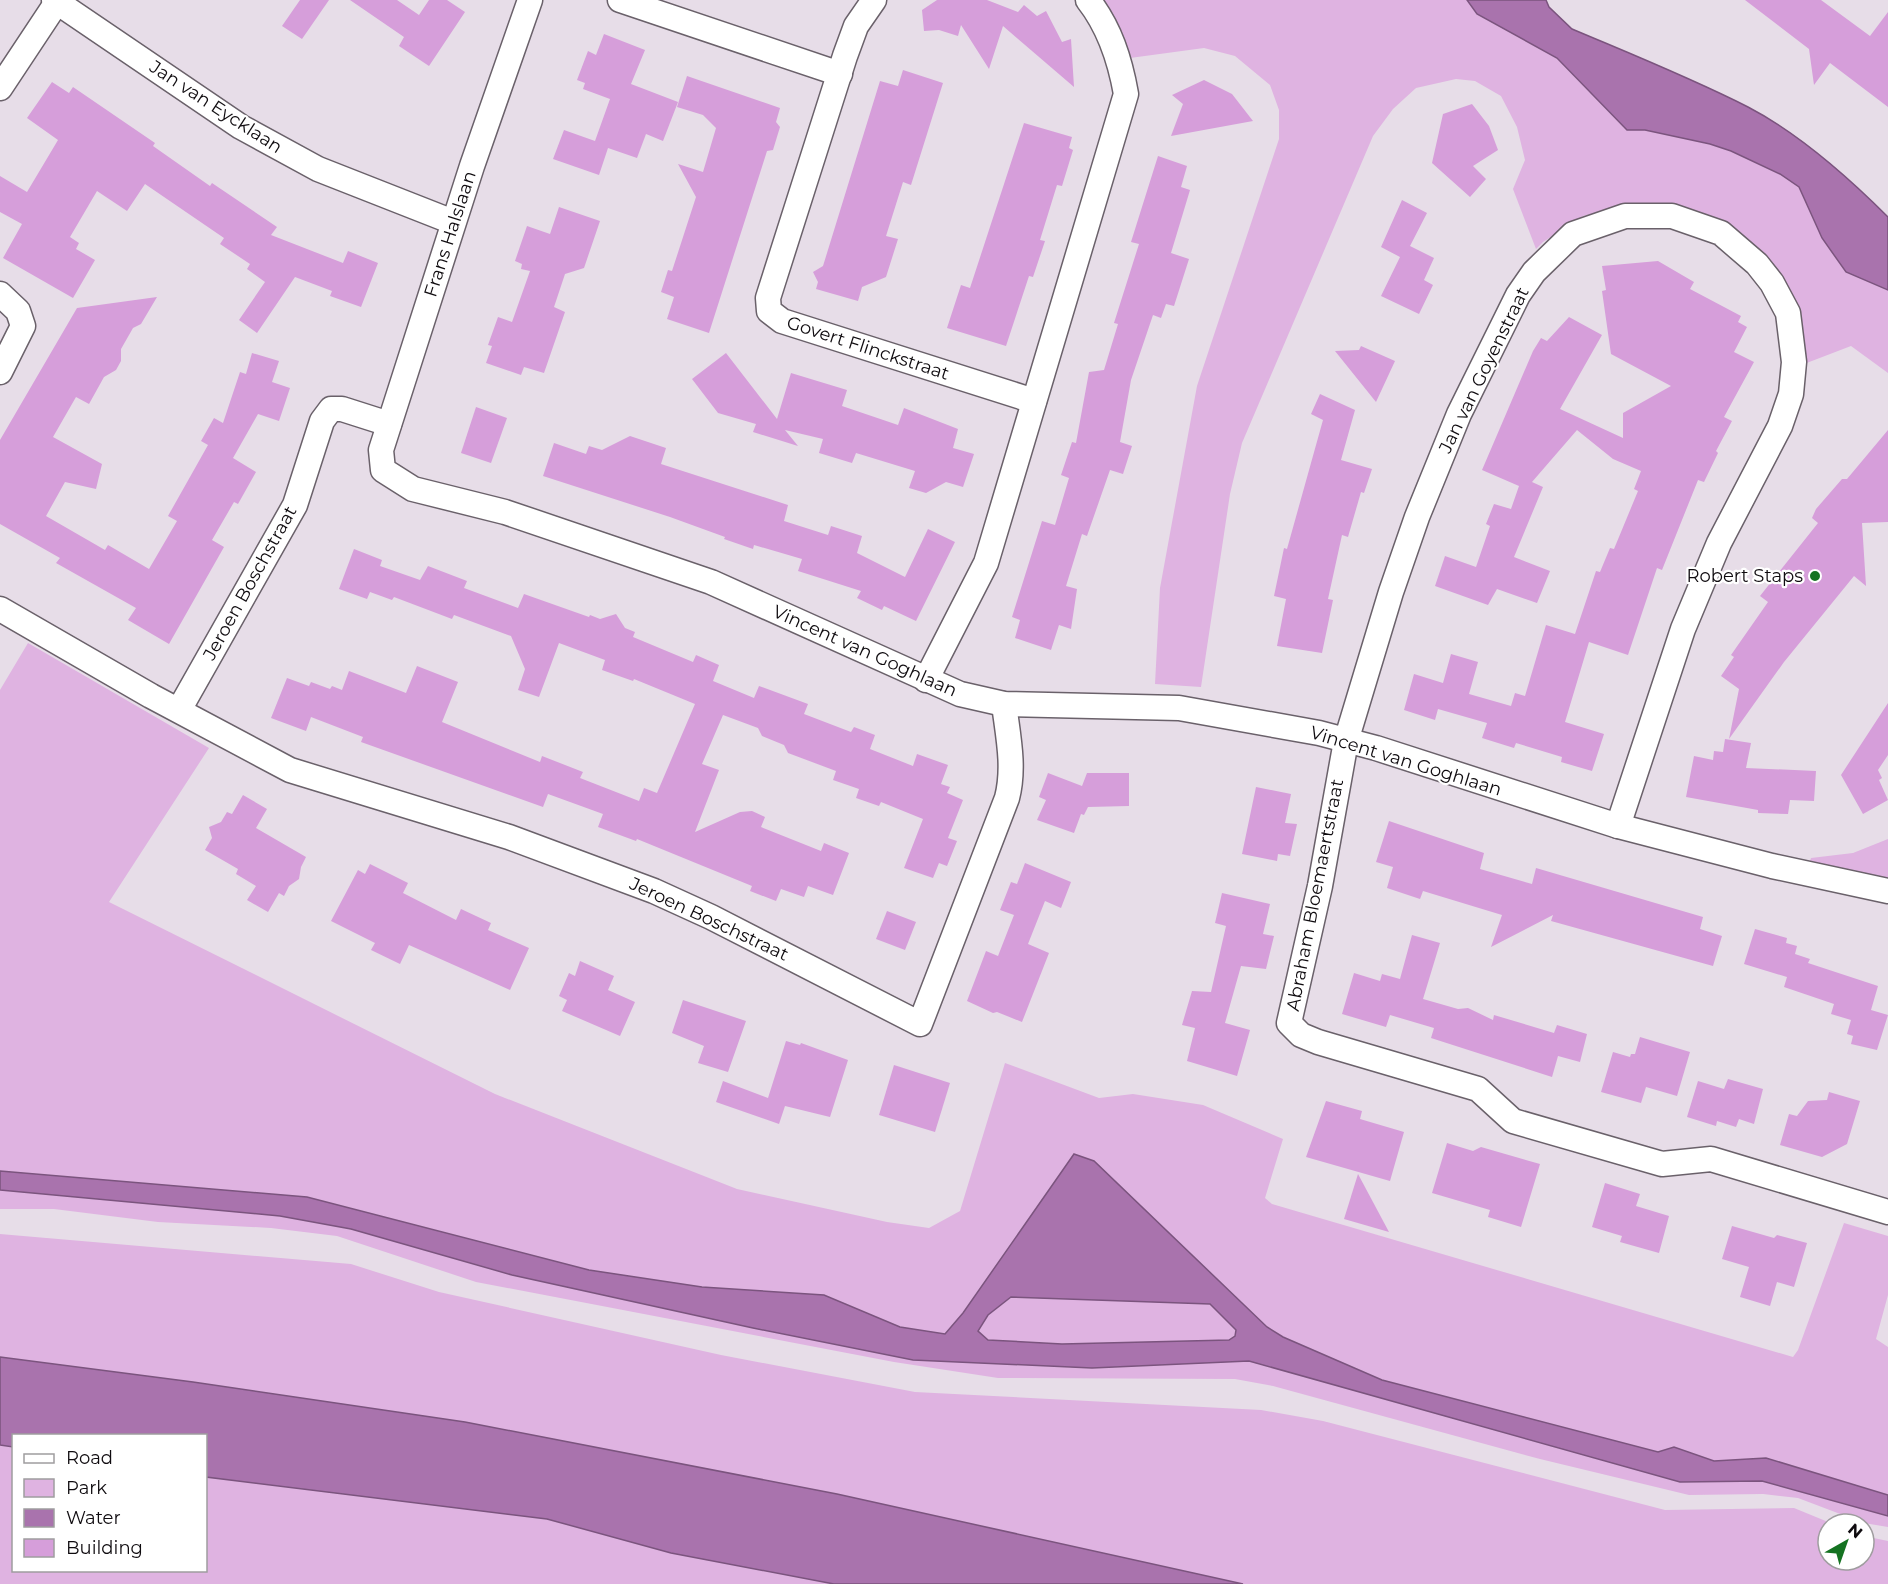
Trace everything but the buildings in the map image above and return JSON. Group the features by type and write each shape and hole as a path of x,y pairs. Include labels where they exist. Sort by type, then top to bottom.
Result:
{"street":[{"name":"Frans Halslaan","path":"383,470 381,450 389,424 453,222 530,0"},
{"path":"620,0 840,74"},
{"name":"Govert Flinckstraat","path":"874,0 856,26 768,298 769,311 782,321 1034,401"},
{"path":"926,680 986,563 1126,94 1120,59 1101,16 1088,0"},
{"name":"Jan van Eycklaan","path":"56,1 241,127 318,170 453,222"},
{"path":"0,88 56,1"},
{"name":"Jan van Goyenstraat","path":"1347,741 1378,631 1417,517 1459,414 1518,295 1534,272 1574,234 1625,216 1672,216 1721,233 1757,264 1772,283 1788,314 1794,362 1791,394 1780,426 1719,543 1683,629 1618,826"},
{"path":"0,294 18,311 23,326 0,372"},
{"name":"Jeroen Boschstraat","path":"179,710 295,505 322,421 331,409 342,409 389,424"},
{"name":"Vincent van Goghlaan","path":"383,470 413,489 515,515 711,582 960,694 1004,704 1179,708 1347,741 1618,826 1772,866 1888,891"},
{"name":"Jeroen Boschstraat","path":"0,609 290,770 509,837 654,891 722,922 920,1024 1007,798 1011,782 1011,760 1004,704"},
{"name":"Abraham Bloemaertstraat","path":"1347,741 1320,886 1289,1023 1301,1035 1478,1089 1513,1121 1662,1164 1711,1159 1888,1212"}],"green space":[{"path":"1102,0 1467,0 1477,14 1557,58 1627,130 1645,130 1710,144 1731,151 1780,174 1799,187 1822,238 1846,272 1888,290 1888,373 1851,346 1804,364 1769,262 1615,208 1583,216 1536,249 1513,189 1525,160 1517,127 1501,96 1475,81 1456,79 1416,88 1393,109 1373,136 1242,443 1230,494 1201,687 1155,684 1160,588 1197,386 1279,139 1279,110 1270,85 1235,56 1204,48 1130,58 1118,27"},
{"path":"28,643 209,748 109,902 495,1094 737,1189 887,1222 929,1228 960,1211 1005,1063 1099,1098 1133,1094 1203,1105 1283,1139 1265,1198 1272,1204 1793,1357 1798,1350 1844,1223 1888,1236 1888,1295 1876,1339 1888,1347 1888,1495 1766,1458 1714,1461 1675,1448 1658,1452 1382,1380 1283,1337 1267,1327 1094,1161 1074,1154 963,1313 945,1334 900,1327 824,1295 702,1287 589,1270 307,1197 0,1171 0,690"},
{"path":"1888,839 1888,878 1810,861 1811,858 1853,853"},
{"path":"0,1190 280,1216 351,1229 512,1275 753,1328 913,1360 1092,1368 1249,1361 1680,1482 1762,1481 1874,1512 1835,1512 1798,1498 1763,1494 1689,1495 1540,1459 1273,1386 1235,1379 998,1378 894,1362 476,1282 337,1236 271,1228 158,1222 54,1209 0,1209"},
{"path":"0,1234 351,1264 439,1292 721,1355 915,1392 1261,1410 1323,1421 1665,1510 1794,1508 1816,1517 1816,1572 1876,1572 1876,1538 1888,1541 1888,1584 1243,1584 837,1494 465,1422 193,1382 0,1357"},
{"path":"1012,1297 1210,1304 1236,1330 1235,1336 1229,1340 1062,1344 988,1340 978,1331 988,1315"},
{"path":"0,1445 12,1447 12,1572 207,1572 207,1477 547,1519 671,1553 834,1584 0,1584"},
{"path":"1876,1513 1888,1516 1888,1527 1876,1525"}],"water":[{"path":"1467,0 1546,0 1549,7 1572,29 1705,86 1748,107 1786,130 1839,171 1888,217 1888,290 1846,272 1822,238 1799,187 1780,174 1731,151 1710,144 1645,130 1627,130 1557,58 1477,14"},
{"path":"1074,1154 1094,1161 1267,1327 1283,1337 1382,1380 1658,1452 1674,1447 1714,1461 1766,1458 1888,1495 1888,1516 1762,1481 1680,1482 1249,1361 1092,1368 913,1360 753,1328 512,1275 351,1229 280,1216 0,1190 0,1171 307,1197 589,1270 702,1287 824,1295 900,1327 945,1334 963,1313","holes":["1011,1297 1210,1304 1236,1330 1235,1336 1229,1340 1062,1344 988,1340 978,1331 988,1315"]},
{"path":"0,1357 193,1382 465,1422 837,1494 1243,1584 834,1584 671,1553 547,1519 207,1477 207,1434 12,1434 12,1447 0,1445"}],"place":[{"name":"Robert Staps","path":"1815,576"}]}
